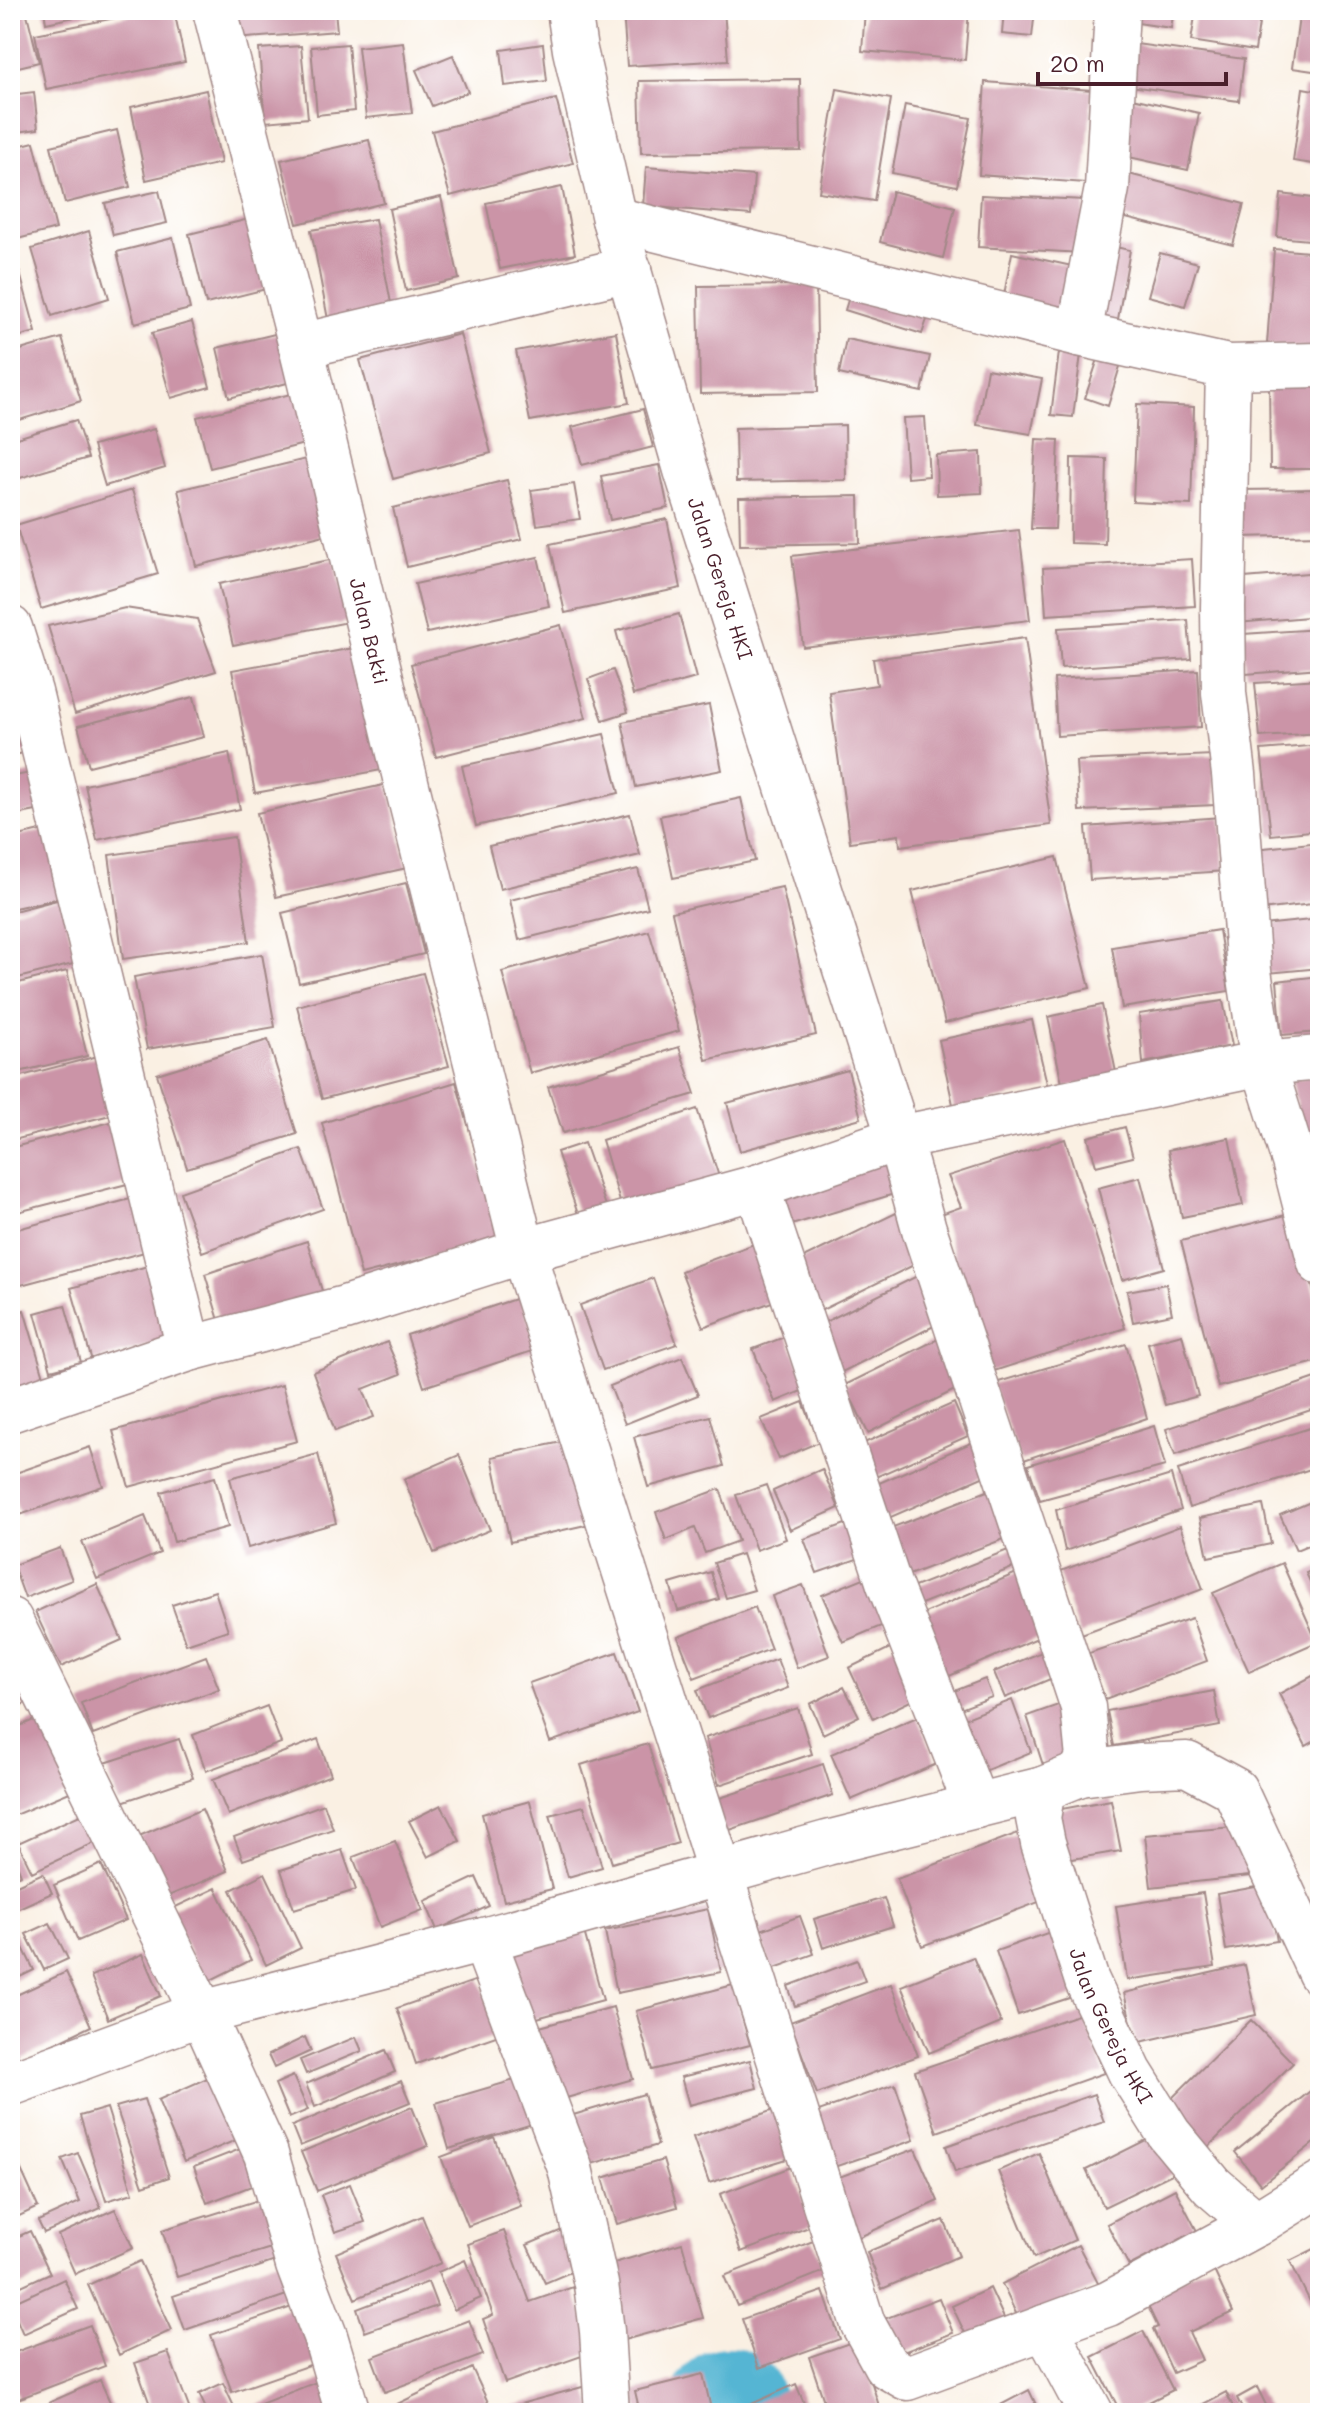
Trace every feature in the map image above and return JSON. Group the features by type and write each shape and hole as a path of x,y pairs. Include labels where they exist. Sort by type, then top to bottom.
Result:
{"street":[{"name":"Jalan Bakti","path":"215,10 301,346 523,1251 863,2324 886,2366 907,2378 1045,2327"},
{"name":"Jalan Gereja HKI","path":"569,10 575,50 614,219 686,470 899,1138 924,1229 1083,1707 1088,1758 1061,1782 1038,1818 1043,1843 1087,1981 1130,2072 1169,2134 1212,2186 1256,2224"},
{"path":"1079,334 1107,188 1117,10"},
{"path":"614,219 1079,334 1228,367 1320,365"},
{"path":"301,346 629,269"},
{"path":"1228,367 1224,693 1234,774 1249,971 1263,1063 1294,1161 1320,1263"},
{"path":"10,628 30,692 189,1349"},
{"path":"10,1410 189,1349 345,1308 523,1251 757,1187 899,1138 1263,1063 1320,1058"},
{"path":"757,1187 889,1584 976,1806"},
{"path":"10,1620 202,2013 266,2154 298,2265 325,2336 348,2413"},
{"path":"10,2084 202,2013 484,1940 719,1872 1061,1782 1140,1766 1187,1764 1235,1790 1320,1973"},
{"path":"484,1940 570,2168 596,2284 607,2413"},
{"path":"1091,2413 1045,2327 1108,2304 1256,2224 1320,2184"}],"building":[{"path":"10,10 26,10 39,62 10,69"},
{"path":"44,10 104,10 104,11 46,23"},
{"path":"155,10 174,10 185,62 46,89 35,34"},
{"path":"231,10 335,10 337,31 234,39"},
{"path":"623,10 724,10 728,60 627,66"},
{"path":"865,10 969,10 965,60 862,51"},
{"path":"1004,10 1035,10 1032,37 1002,34"},
{"path":"1133,10 1174,10 1171,28 1131,22"},
{"path":"1196,10 1261,10 1255,51 1191,41"},
{"path":"1300,10 1320,10 1320,72 1292,68"},
{"path":"403,42 412,113 366,118 358,47"},
{"path":"348,44 354,111 317,115 311,47"},
{"path":"543,44 547,81 505,86 501,50"},
{"path":"1136,44 1244,59 1239,101 1130,86"},
{"path":"301,46 308,118 265,122 259,49"},
{"path":"453,55 468,92 432,106 416,70"},
{"path":"800,79 801,151 641,153 639,81"},
{"path":"985,82 1092,90 1085,183 979,175"},
{"path":"1303,88 1320,91 1320,165 1293,161"},
{"path":"837,89 891,99 874,201 819,192"},
{"path":"206,90 221,163 146,180 131,107"},
{"path":"34,92 38,129 10,133 10,95"},
{"path":"1132,98 1199,113 1188,170 1120,155"},
{"path":"556,99 573,163 450,196 432,131"},
{"path":"905,105 971,118 957,186 892,173"},
{"path":"117,130 130,187 65,203 51,146"},
{"path":"369,140 384,203 297,224 281,160"},
{"path":"34,142 56,229 10,241 10,148"},
{"path":"646,167 754,176 751,215 643,206"},
{"path":"1121,172 1244,204 1233,245 1110,214"},
{"path":"562,187 575,254 500,269 486,203"},
{"path":"159,191 167,223 113,235 105,203"},
{"path":"892,191 955,207 943,258 880,242"},
{"path":"1281,194 1320,199 1320,241 1277,237"},
{"path":"981,195 1085,200 1082,253 978,247"},
{"path":"441,197 459,279 406,291 389,209"},
{"path":"249,219 266,289 206,304 189,234"},
{"path":"375,219 394,319 330,330 311,230"},
{"path":"89,231 109,298 52,316 32,249"},
{"path":"173,238 190,309 135,323 117,252"},
{"path":"1100,244 1130,250 1117,325 1087,320"},
{"path":"1274,249 1320,253 1320,349 1267,344"},
{"path":"1012,253 1072,266 1062,313 1003,300"},
{"path":"1160,253 1198,263 1185,306 1148,296"},
{"path":"15,255 36,332 10,339 10,257"},
{"path":"816,285 818,392 700,394 698,286"},
{"path":"852,287 930,311 922,334 845,310"},
{"path":"192,322 210,387 171,398 152,333"},
{"path":"283,332 295,381 229,398 217,348"},
{"path":"616,332 629,403 530,421 516,351"},
{"path":"460,334 491,453 393,479 360,360"},
{"path":"62,338 81,401 10,423 10,353"},
{"path":"846,339 930,356 922,392 839,374"},
{"path":"1059,352 1081,354 1073,417 1051,415"},
{"path":"1099,356 1121,363 1108,406 1085,398"},
{"path":"987,369 1042,379 1031,434 977,425"},
{"path":"1269,380 1320,380 1320,469 1270,469"},
{"path":"299,392 312,442 210,468 197,417"},
{"path":"1137,404 1194,407 1191,505 1133,502"},
{"path":"643,409 653,447 582,465 572,427"},
{"path":"925,417 929,476 907,478 903,418"},
{"path":"76,420 88,458 10,481 10,440"},
{"path":"845,425 846,480 736,482 735,428"},
{"path":"154,429 165,468 105,486 93,446"},
{"path":"1036,439 1059,440 1055,529 1031,529"},
{"path":"981,452 982,493 937,495 936,455"},
{"path":"323,455 341,531 196,566 178,490"},
{"path":"1071,458 1107,459 1105,544 1070,543"},
{"path":"659,465 668,508 610,520 601,476"},
{"path":"507,480 522,539 407,567 393,508"},
{"path":"574,484 580,519 537,525 531,490"},
{"path":"1320,489 1320,535 1239,537 1238,490"},
{"path":"132,490 158,574 41,609 16,525"},
{"path":"859,496 860,543 740,545 739,498"},
{"path":"667,519 681,588 565,613 550,544"},
{"path":"1019,530 1030,620 803,647 792,556"},
{"path":"538,557 549,606 427,633 415,584"},
{"path":"334,559 348,622 233,645 219,584"},
{"path":"1192,559 1195,606 1046,615 1043,568"},
{"path":"1320,572 1320,616 1237,623 1232,579"},
{"path":"125,608 197,619 216,671 75,714 48,626"},
{"path":"679,614 696,678 633,695 616,631"},
{"path":"1188,620 1191,659 1061,668 1058,628"},
{"path":"561,625 586,718 436,757 411,664"},
{"path":"1320,629 1320,668 1246,674 1243,634"},
{"path":"1025,638 1051,825 900,846 899,835 850,842 829,692 877,685 873,659"},
{"path":"365,646 387,769 255,793 232,670"},
{"path":"613,670 628,712 603,720 588,679"},
{"path":"1198,670 1201,727 1057,736 1054,679"},
{"path":"1320,679 1320,733 1260,737 1255,683"},
{"path":"194,697 204,737 89,766 78,726"},
{"path":"709,705 722,770 636,787 622,722"},
{"path":"19,707 28,752 10,756 10,709"},
{"path":"604,734 619,793 476,826 462,766"},
{"path":"1320,745 1320,830 1271,835 1261,750"},
{"path":"229,753 240,809 97,840 85,785"},
{"path":"1213,755 1215,805 1079,811 1076,761"},
{"path":"45,770 52,808 10,816 10,777"},
{"path":"388,784 407,868 276,897 257,813"},
{"path":"741,798 755,861 673,878 660,816"},
{"path":"630,814 640,855 500,889 489,846"},
{"path":"1221,817 1225,871 1090,880 1086,827"},
{"path":"57,827 74,895 10,909 10,838"},
{"path":"234,837 249,942 123,959 109,855"},
{"path":"1320,842 1320,903 1261,910 1254,849"},
{"path":"1057,857 1090,988 945,1023 912,891"},
{"path":"638,869 648,908 519,940 510,900"},
{"path":"406,883 424,954 299,983 282,913"},
{"path":"782,887 816,1035 706,1060 672,912"},
{"path":"61,899 77,963 10,980 10,912"},
{"path":"1320,919 1320,968 1268,973 1263,925"},
{"path":"1219,930 1229,991 1122,1008 1112,947"},
{"path":"649,931 679,1031 530,1073 502,972"},
{"path":"262,954 275,1027 147,1049 134,977"},
{"path":"67,971 87,1056 10,1074 10,985"},
{"path":"423,973 449,1066 322,1099 297,1006"},
{"path":"1320,976 1320,1032 1282,1035 1277,981"},
{"path":"1223,1001 1232,1046 1143,1063 1139,1014"},
{"path":"1102,1005 1117,1077 1063,1088 1048,1017"},
{"path":"1032,1020 1048,1088 954,1109 939,1040"},
{"path":"268,1040 297,1134 187,1168 157,1074"},
{"path":"679,1047 695,1094 563,1133 548,1087"},
{"path":"98,1056 114,1114 10,1141 10,1079"},
{"path":"848,1070 861,1118 740,1151 727,1103"},
{"path":"1320,1074 1320,1163 1307,1166 1292,1080"},
{"path":"456,1082 500,1239 361,1275 322,1123"},
{"path":"697,1109 722,1186 625,1219 602,1140"},
{"path":"115,1121 131,1183 10,1214 10,1148"},
{"path":"1125,1127 1133,1157 1096,1166 1088,1137"},
{"path":"1229,1138 1243,1205 1182,1217 1168,1150"},
{"path":"1065,1139 1125,1328 991,1372 941,1214 961,1207 948,1176"},
{"path":"584,1143 612,1223 584,1232 557,1152"},
{"path":"301,1149 323,1209 202,1252 180,1192"},
{"path":"894,1156 904,1191 778,1229 768,1194"},
{"path":"1140,1177 1164,1268 1122,1280 1098,1188"},
{"path":"138,1197 152,1250 17,1286 10,1261 10,1231"},
{"path":"898,1212 922,1261 818,1312 795,1262"},
{"path":"1294,1213 1320,1317 1320,1361 1218,1387 1181,1241"},
{"path":"307,1241 323,1294 221,1327 205,1274"},
{"path":"762,1241 783,1298 703,1327 681,1271"},
{"path":"151,1265 173,1339 92,1361 71,1288"},
{"path":"919,1275 942,1322 842,1372 819,1325"},
{"path":"653,1278 677,1344 603,1370 580,1305"},
{"path":"1166,1284 1172,1314 1133,1322 1127,1291"},
{"path":"521,1297 538,1349 424,1387 407,1335"},
{"path":"65,1305 81,1362 51,1370 35,1313"},
{"path":"24,1310 48,1390 16,1399 10,1377 10,1314"},
{"path":"1182,1334 1198,1396 1165,1405 1148,1343"},
{"path":"787,1336 809,1388 775,1402 753,1349"},
{"path":"944,1336 967,1384 868,1433 845,1385"},
{"path":"387,1342 401,1374 363,1389 374,1417 335,1431 313,1372"},
{"path":"1126,1344 1147,1418 1021,1461 992,1384"},
{"path":"682,1357 698,1395 625,1424 610,1386"},
{"path":"1319,1377 1320,1407 1175,1455 1166,1429"},
{"path":"282,1385 297,1441 129,1487 113,1431"},
{"path":"803,1402 819,1442 779,1459 761,1419"},
{"path":"954,1403 968,1436 869,1480 855,1447"},
{"path":"710,1416 724,1466 648,1487 634,1437"},
{"path":"1154,1426 1165,1466 1040,1500 1028,1465"},
{"path":"1313,1427 1320,1447 1320,1466 1189,1508 1178,1470"},
{"path":"571,1440 590,1524 510,1542 492,1457"},
{"path":"973,1442 987,1475 884,1520 870,1487"},
{"path":"90,1447 103,1486 20,1515 10,1487 10,1475"},
{"path":"318,1454 336,1523 248,1548 230,1478"},
{"path":"459,1455 490,1530 434,1553 404,1479"},
{"path":"822,1469 839,1508 790,1530 773,1491"},
{"path":"1171,1475 1181,1510 1065,1551 1056,1510"},
{"path":"215,1477 228,1527 174,1542 161,1492"},
{"path":"766,1485 786,1539 756,1550 736,1495"},
{"path":"995,1488 1012,1536 898,1579 880,1532"},
{"path":"720,1489 738,1541 705,1553 695,1528 666,1540 656,1512"},
{"path":"1320,1498 1320,1540 1296,1550 1280,1515"},
{"path":"1263,1505 1271,1544 1208,1557 1200,1518"},
{"path":"145,1516 160,1553 97,1579 82,1542"},
{"path":"848,1523 860,1558 817,1573 804,1539"},
{"path":"1180,1526 1203,1589 1079,1635 1058,1572"},
{"path":"1018,1546 1025,1563 911,1608 904,1591"},
{"path":"60,1548 72,1580 25,1598 13,1565"},
{"path":"742,1554 754,1590 726,1598 714,1563"},
{"path":"1282,1563 1317,1642 1249,1672 1213,1593"},
{"path":"1320,1567 1320,1603 1306,1573"},
{"path":"1021,1571 1049,1633 940,1680 913,1618"},
{"path":"711,1572 719,1599 678,1611 670,1584"},
{"path":"866,1577 886,1624 843,1642 822,1595"},
{"path":"97,1584 122,1640 61,1667 35,1612"},
{"path":"803,1585 829,1656 797,1668 772,1596"},
{"path":"215,1591 228,1630 186,1644 172,1605"},
{"path":"755,1607 771,1649 694,1678 678,1637"},
{"path":"1192,1618 1207,1661 1105,1699 1089,1653"},
{"path":"898,1644 923,1695 873,1719 849,1668"},
{"path":"1056,1646 1067,1672 1005,1698 994,1672"},
{"path":"617,1652 638,1712 550,1742 529,1683"},
{"path":"206,1656 219,1689 93,1735 81,1703"},
{"path":"777,1659 788,1688 708,1718 697,1690"},
{"path":"10,1663 26,1703 10,1710"},
{"path":"1320,1672 1320,1738 1306,1746 1279,1694"},
{"path":"985,1679 992,1697 950,1713 944,1695"},
{"path":"844,1687 859,1716 823,1734 810,1704"},
{"path":"1214,1691 1220,1726 1114,1746 1107,1711"},
{"path":"1012,1700 1031,1752 977,1774 956,1722"},
{"path":"1064,1703 1080,1753 1043,1765 1027,1716"},
{"path":"267,1706 281,1743 206,1771 193,1735"},
{"path":"798,1708 812,1754 719,1785 705,1738"},
{"path":"46,1715 77,1789 10,1817 10,1730"},
{"path":"917,1717 937,1764 851,1800 831,1754"},
{"path":"179,1739 193,1778 119,1803 105,1763"},
{"path":"318,1739 331,1775 228,1815 213,1779"},
{"path":"648,1744 678,1843 612,1863 581,1765"},
{"path":"823,1764 833,1795 724,1832 714,1800"},
{"path":"1111,1800 1121,1851 1066,1860 1056,1810"},
{"path":"530,1801 552,1889 504,1901 482,1814"},
{"path":"324,1804 333,1829 243,1860 234,1837"},
{"path":"441,1805 460,1841 428,1857 409,1821"},
{"path":"584,1806 602,1867 568,1877 550,1815"},
{"path":"93,1809 107,1837 32,1872 18,1843"},
{"path":"202,1809 228,1871 166,1897 139,1836"},
{"path":"1244,1826 1249,1876 1151,1887 1145,1835"},
{"path":"1026,1830 1052,1897 922,1946 897,1879"},
{"path":"395,1841 423,1910 380,1927 353,1857"},
{"path":"342,1850 356,1890 294,1909 281,1870"},
{"path":"10,1853 21,1875 10,1879"},
{"path":"101,1864 126,1920 78,1941 54,1885"},
{"path":"43,1873 52,1893 10,1912 10,1888"},
{"path":"265,1873 301,1948 266,1965 231,1890"},
{"path":"476,1877 489,1906 437,1930 425,1901"},
{"path":"1267,1885 1277,1941 1226,1950 1217,1894"},
{"path":"216,1888 251,1960 205,1983 169,1910"},
{"path":"1203,1893 1215,1967 1127,1980 1116,1906"},
{"path":"884,1898 893,1926 823,1948 814,1919"},
{"path":"708,1909 721,1972 617,1993 605,1931"},
{"path":"800,1916 814,1954 772,1969 758,1931"},
{"path":"10,1921 34,1970 10,1982"},
{"path":"50,1923 68,1959 44,1970 26,1934"},
{"path":"583,1928 603,2000 526,2021 506,1949"},
{"path":"1053,1931 1075,1996 1018,2015 996,1951"},
{"path":"143,1954 161,1996 108,2019 91,1976"},
{"path":"973,1957 1001,2023 929,2053 901,1986"},
{"path":"857,1960 865,1981 795,2006 788,1986"},
{"path":"1245,1965 1256,2015 1136,2043 1124,1993"},
{"path":"66,1972 91,2026 20,2060 10,2039 10,1998"},
{"path":"480,1979 499,2035 416,2064 397,2008"},
{"path":"891,1984 918,2056 817,2094 790,2022"},
{"path":"733,1985 750,2045 652,2070 636,2011"},
{"path":"613,2007 633,2079 556,2101 536,2028"},
{"path":"1083,2013 1104,2073 937,2132 915,2071"},
{"path":"1251,2020 1293,2063 1208,2147 1166,2104"},
{"path":"305,2037 311,2051 274,2068 268,2055"},
{"path":"356,2037 362,2051 306,2074 300,2060"},
{"path":"386,2050 395,2072 315,2107 306,2084"},
{"path":"750,2060 757,2088 689,2105 681,2077"},
{"path":"214,2075 241,2138 184,2162 158,2100"},
{"path":"293,2076 308,2110 289,2118 275,2084"},
{"path":"525,2077 539,2122 449,2149 436,2103"},
{"path":"401,2081 410,2102 300,2146 292,2126"},
{"path":"895,2084 914,2140 831,2168 813,2113"},
{"path":"1314,2088 1320,2095 1320,2138 1261,2185 1235,2152"},
{"path":"644,2094 658,2145 584,2166 570,2116"},
{"path":"1094,2094 1104,2122 955,2172 946,2146"},
{"path":"144,2099 169,2177 143,2186 116,2107"},
{"path":"412,2107 428,2146 317,2191 301,2152"},
{"path":"107,2108 133,2193 106,2201 80,2116"},
{"path":"774,2110 790,2158 709,2183 693,2137"},
{"path":"1156,2135 1174,2173 1104,2207 1086,2170"},
{"path":"494,2137 521,2206 468,2226 441,2157"},
{"path":"248,2146 262,2182 207,2203 194,2167"},
{"path":"915,2149 938,2201 853,2240 831,2180"},
{"path":"78,2153 101,2208 44,2233 38,2221 80,2202 62,2159"},
{"path":"1039,2153 1075,2240 1034,2258 998,2171"},
{"path":"14,2154 38,2207 15,2218 10,2208 10,2156"},
{"path":"663,2160 677,2207 617,2224 603,2178"},
{"path":"791,2167 812,2226 741,2252 720,2194"},
{"path":"350,2184 365,2222 335,2232 321,2195"},
{"path":"1175,2189 1197,2231 1129,2266 1107,2224"},
{"path":"268,2197 284,2244 177,2277 162,2230"},
{"path":"115,2209 133,2248 75,2274 58,2235"},
{"path":"422,2216 441,2263 355,2299 336,2253"},
{"path":"944,2220 959,2256 882,2289 867,2252"},
{"path":"569,2227 585,2266 545,2283 527,2245"},
{"path":"30,2231 50,2273 10,2291 10,2240"},
{"path":"504,2231 530,2302 573,2287 596,2351 505,2383 483,2319 493,2315 468,2244"},
{"path":"813,2241 825,2271 737,2306 724,2276"},
{"path":"682,2243 703,2318 624,2340 604,2266"},
{"path":"1078,2245 1099,2285 1021,2324 1002,2284"},
{"path":"1320,2246 1320,2322 1290,2261"},
{"path":"290,2256 301,2290 185,2330 173,2296"},
{"path":"465,2260 481,2298 454,2310 438,2272"},
{"path":"140,2261 172,2330 119,2355 88,2285"},
{"path":"1211,2264 1233,2312 1189,2332 1202,2360 1173,2373 1153,2329 1158,2327 1143,2296"},
{"path":"64,2279 78,2309 23,2334 10,2304"},
{"path":"428,2282 437,2306 365,2332 357,2309"},
{"path":"990,2288 1010,2331 972,2348 952,2306"},
{"path":"823,2291 840,2339 759,2368 742,2319"},
{"path":"939,2298 953,2333 898,2354 884,2319"},
{"path":"306,2302 327,2359 232,2392 211,2335"},
{"path":"469,2320 483,2355 385,2392 372,2357"},
{"path":"90,2325 105,2366 18,2399 10,2376 10,2354"},
{"path":"1143,2331 1173,2390 1127,2413 1121,2413 1092,2357"},
{"path":"858,2340 880,2409 870,2413 828,2413 809,2357"},
{"path":"168,2352 191,2413 153,2413 135,2363"},
{"path":"472,2368 493,2413 394,2413 391,2407"},
{"path":"703,2374 712,2413 640,2413 635,2391"},
{"path":"324,2379 337,2413 252,2413 250,2408"},
{"path":"100,2380 115,2413 52,2413 48,2403"},
{"path":"223,2383 237,2413 208,2413 199,2394"},
{"path":"796,2384 808,2413 739,2413 738,2410"},
{"path":"586,2386 594,2413 510,2413 509,2407"},
{"path":"1257,2387 1270,2413 1244,2413 1237,2398"},
{"path":"1029,2390 1040,2413 995,2413 993,2409"},
{"path":"1226,2392 1236,2413 1186,2413"}],"waterway":[{"path":"728,2404 730,2413"}]}
